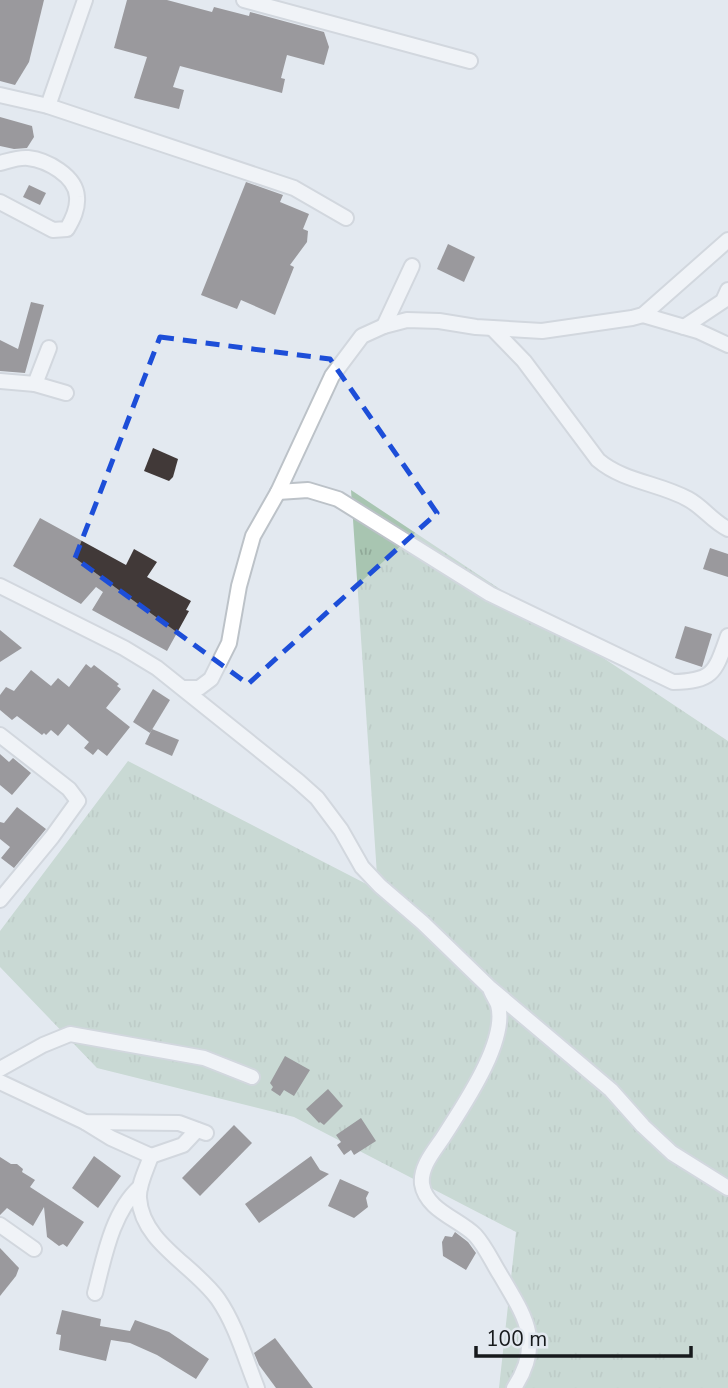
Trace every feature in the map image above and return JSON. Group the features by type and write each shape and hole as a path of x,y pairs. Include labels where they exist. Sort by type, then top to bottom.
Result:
{"street":[{"path":"48,106 85,0"},
{"path":"244,0 470,61"},
{"path":"0,94 48,106 294,188 346,218"},
{"path":"0,163 27,158 50,164 68,177 77,195 76,213 67,229 53,230 0,202"},
{"path":"183,688 199,688 211,679 229,643 239,586 253,536 278,492 332,376 362,335 407,320 542,331 632,318 643,315 728,240"},
{"path":"384,326 412,266"},
{"path":"684,327 723,301 728,290"},
{"path":"643,315 684,327 728,345"},
{"path":"492,328 524,361 598,460 612,472 690,500 728,529"},
{"path":"35,384 48,348"},
{"path":"0,381 35,384 66,393"},
{"path":"278,492 308,490 338,499 490,594 673,682 694,682 709,676 724,661 728,636"},
{"path":"0,586 124,648 183,688 317,798 341,830 362,867 489,987 611,1090 672,1153 728,1188"},
{"path":"0,735 69,789 78,801 0,900"},
{"path":"489,987 498,1004 499,1015 492,1052 443,1138 428,1158 422,1184 428,1198 474,1234 522,1310 531,1339 522,1377 514,1388"},
{"path":"0,1069 43,1045 70,1034 204,1058 252,1077"},
{"path":"0,1082 85,1122 111,1139 151,1156 183,1145 201,1131 179,1123 85,1122"},
{"path":"151,1156 139,1196 143,1215 156,1237 199,1276 217,1298 229,1317 257,1388"},
{"path":"95,1293 107,1248 122,1212 131,1195 141,1186"},
{"path":"0,1225 34,1249"}],"highlighted area":[{"path":"160,337 330,359 437,513 248,684 75,558"}],"green space":[{"path":"351,490 728,741 728,1388 499,1388 516,1232 294,1117 97,1068 0,967 0,931 128,761 378,890"}],"building":[{"path":"0,0 44,0 29,62 15,85 0,81"},
{"path":"127,0 167,0 212,12 214,7 249,16 250,12 324,32 329,47 324,65 287,55 281,78 285,79 282,93 180,66 173,87 184,90 179,109 134,98 147,57 114,48"},
{"path":"0,117 32,126 34,137 27,148 0,146"},
{"path":"246,182 283,195 280,202 309,214 303,229 308,231 307,242 290,265 294,267 275,315 241,300 237,309 201,295"},
{"path":"29,185 46,193 40,205 23,197"},
{"path":"448,244 475,257 464,282 437,269"},
{"path":"31,302 44,305 25,373 0,371 0,340 18,349"},
{"path":"153,448 178,459 173,477 169,481 144,471"},
{"path":"40,518 126,565 134,549 157,562 147,577 191,601 186,610 189,611 167,651 92,610 103,592 96,587 81,604 13,566"},
{"path":"710,548 728,554 728,577 703,569"},
{"path":"685,626 712,634 702,667 675,658"},
{"path":"0,630 22,648 0,662"},
{"path":"86,664 91,668 94,665 119,684 117,686 121,689 106,708 130,727 107,756 98,749 93,755 84,748 89,742 68,724 58,736 51,730 42,735 17,716 12,720 0,710 0,695 6,687 14,691 31,670 51,686 58,678 69,687"},
{"path":"153,689 170,700 150,733 133,722"},
{"path":"152,729 179,740 172,756 145,744"},
{"path":"0,754 9,762 13,758 31,773 12,795 0,785"},
{"path":"17,807 46,829 14,868 1,858 10,847 0,839 0,822 4,823"},
{"path":"285,1056 310,1070 294,1096 284,1090 280,1096 271,1090 273,1087 270,1083"},
{"path":"328,1089 343,1106 324,1125 306,1109"},
{"path":"361,1118 376,1141 354,1155 351,1150 344,1155 337,1145 341,1142 336,1135"},
{"path":"234,1125 252,1143 200,1196 182,1178"},
{"path":"94,1156 121,1176 98,1208 72,1188"},
{"path":"311,1156 320,1170 329,1174 259,1223 245,1204"},
{"path":"0,1157 11,1164 17,1164 23,1169 22,1172 35,1180 30,1187 84,1222 67,1247 63,1244 59,1246 47,1237 44,1207 33,1226 7,1208 0,1215"},
{"path":"340,1179 369,1192 366,1198 368,1207 354,1218 328,1206"},
{"path":"455,1232 468,1242 476,1253 466,1270 443,1256 442,1242 445,1236 452,1237"},
{"path":"0,1248 19,1268 0,1296"},
{"path":"62,1310 101,1319 100,1326 130,1331 135,1320 169,1332 209,1359 196,1379 157,1355 130,1343 111,1340 106,1361 59,1350 61,1335 56,1334"},
{"path":"275,1338 313,1388 276,1388 259,1365 254,1353"}]}
